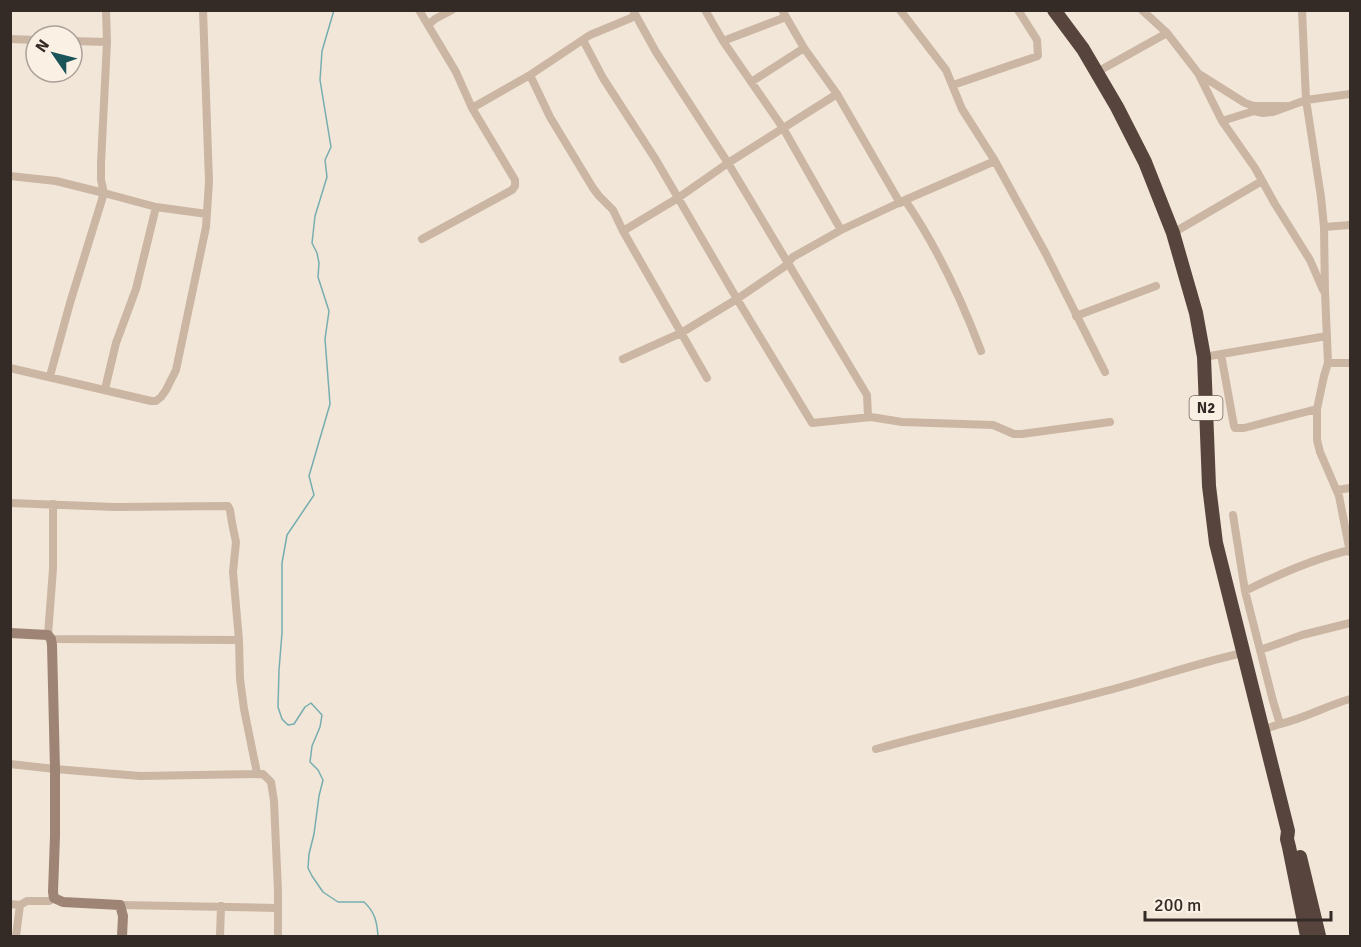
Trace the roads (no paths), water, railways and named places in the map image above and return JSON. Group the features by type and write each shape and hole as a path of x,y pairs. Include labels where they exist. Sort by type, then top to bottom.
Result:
{"highway":[{"name":"N2","path":"1054,10 1097,72 1145,162 1173,233 1196,313 1204,357 1209,486 1216,543 1288,831 1288,847 1307,936"},
{"name":"N2","path":"1288,831 1294,840 1302,863 1319,936"}],"street":[{"path":"50,376 104,193 101,163 107,42 106,10"},
{"path":"10,368 151,400 161,398 166,390 180,356 206,227 209,182 204,10"},
{"path":"419,10 456,72 472,108 515,180 512,190 422,239"},
{"path":"428,26 435,19 452,10"},
{"path":"705,10 723,41 783,128 841,230"},
{"path":"900,10 945,70 962,109 995,161 1046,254 1105,372"},
{"path":"953,85 1038,56 1037,40 1018,10"},
{"path":"1142,10 1167,33 1198,73 1222,121 1255,168 1310,260 1324,292"},
{"path":"1245,591 1289,570 1330,555 1350,551 1337,490 1317,440 1317,409 1328,363 1324,292 1324,227 1306,100 1302,10"},
{"path":"472,108 530,75 590,35 631,18 634,12"},
{"path":"634,12 656,52 728,163 867,395 868,417"},
{"path":"723,41 784,14 804,48 837,94 902,201 921,224 966,309 981,351"},
{"path":"1097,72 1167,33"},
{"path":"583,40 603,78 656,160 812,423 868,417 902,422 993,425 1014,434 1022,434 1110,422"},
{"path":"84,41 107,42"},
{"path":"751,82 804,48"},
{"path":"1198,73 1254,108"},
{"path":"530,75 550,117 593,188 613,210 707,378"},
{"path":"623,231 678,198 728,163 837,94"},
{"path":"1222,121 1254,108 1289,106 1306,100 1350,94"},
{"path":"624,359 681,333 781,270 793,257 841,230 995,161"},
{"path":"10,176 56,181 156,207 207,214"},
{"path":"1173,233 1262,181"},
{"path":"105,389 116,343 136,289 156,207"},
{"path":"1324,227 1350,225"},
{"path":"1076,316 1156,286"},
{"path":"1204,357 1327,336"},
{"path":"1221,354 1235,428 1271,422 1317,409"},
{"path":"1328,363 1350,363"},
{"path":"1337,490 1350,488"},
{"path":"10,502 115,507 228,506 236,542 233,572 240,679 257,773"},
{"path":"53,504 50,637 53,651 55,769 54,898"},
{"path":"1233,515 1245,591 1280,724"},
{"path":"1260,650 1302,635 1350,623"},
{"path":"10,633 50,637 239,640"},
{"path":"876,749 1113,690 1243,653"},
{"path":"1262,730 1295,721 1350,699"},
{"path":"10,764 140,776 263,774 271,782 273,790 278,936"},
{"path":"10,903 50,901 54,898"},
{"path":"54,898 63,902 120,905 278,908"},
{"path":"16,936 20,904"},
{"path":"120,905 123,916 122,936"},
{"path":"220,936 221,906"}],"waterway":[{"path":"334,10 322,51 320,80 331,147 325,160 327,177 315,216 312,243 317,253 318,277 329,311 325,339 330,404 309,476 314,495 287,535 282,563 282,633 278,707 282,719 288,725 294,724 305,707 311,703 322,715 312,746 310,762 318,770 323,780 308,868 323,892 338,902 364,902 375,918 378,936"}]}
